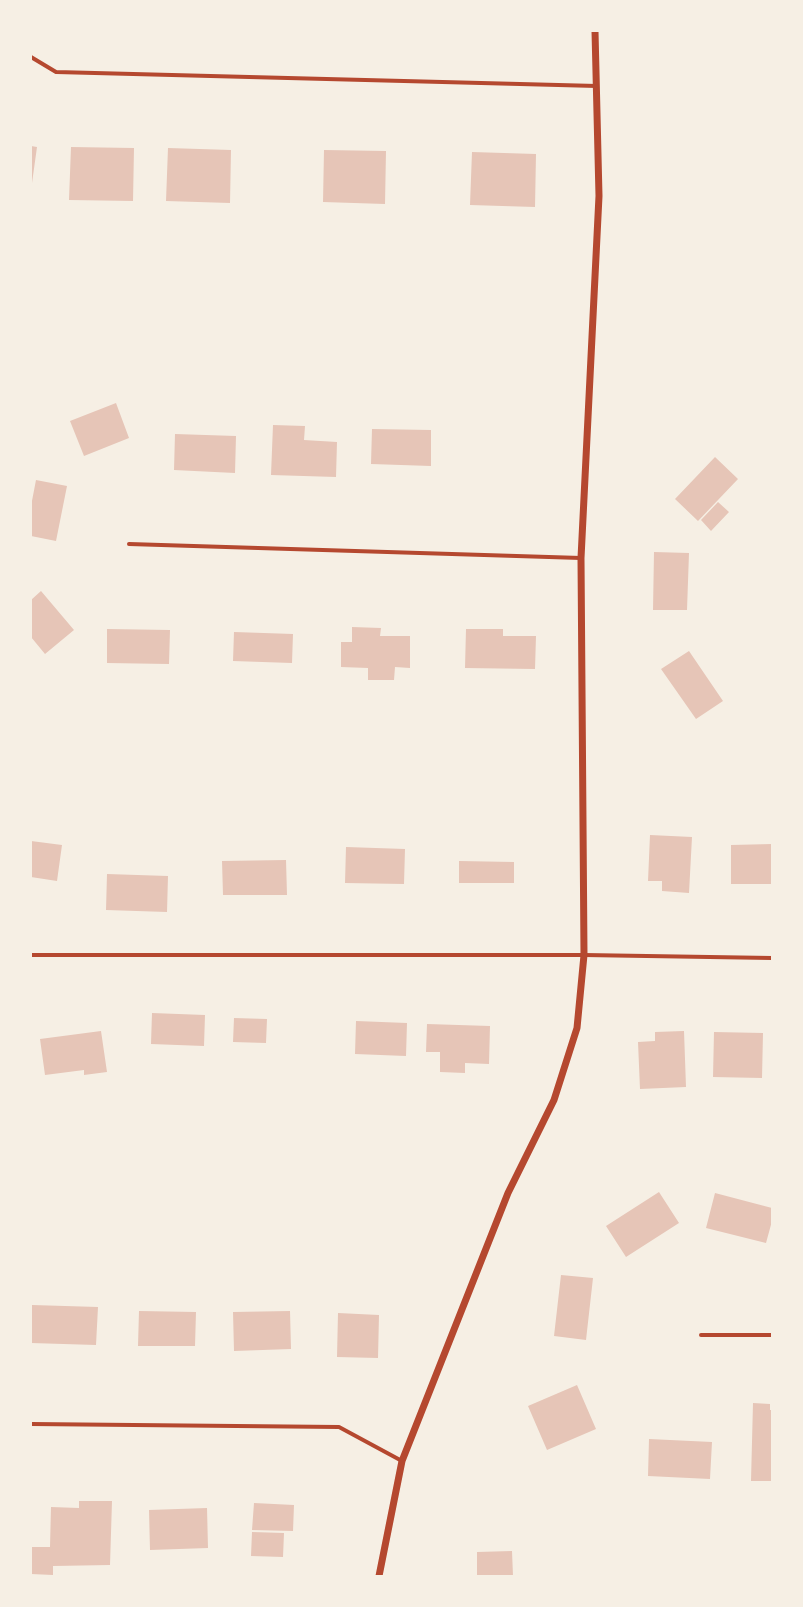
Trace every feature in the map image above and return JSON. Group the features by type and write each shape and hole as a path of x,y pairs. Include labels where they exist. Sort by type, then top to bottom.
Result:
{"street":[{"path":"379,1576 402,1461 508,1193 554,1100 578,1028 584,955 581,558 599,196 595,31"},
{"path":"31,58 56,72 597,86"},
{"path":"129,544 581,558"},
{"path":"31,954 584,955 772,958"},
{"path":"701,1335 772,1335"},
{"path":"31,1424 339,1428 402,1461"}],"building":[{"path":"31,146 37,147 32,183 31,183"},
{"path":"71,147 134,148 133,201 69,200"},
{"path":"168,148 231,150 230,203 166,201"},
{"path":"324,150 386,151 385,204 323,202"},
{"path":"472,152 536,154 535,207 470,205"},
{"path":"116,403 129,438 84,456 70,421"},
{"path":"273,425 305,426 304,440 337,442 336,477 271,475"},
{"path":"372,429 431,430 431,466 371,464"},
{"path":"175,434 236,436 235,473 174,470"},
{"path":"715,457 738,479 698,521 675,499"},
{"path":"36,480 67,486 56,541 31,536 31,506"},
{"path":"718,502 729,512 711,531 701,520"},
{"path":"654,552 689,553 687,610 653,610"},
{"path":"41,591 74,630 45,654 31,637 31,600"},
{"path":"352,627 381,628 380,636 410,636 410,668 395,667 394,680 368,680 368,668 341,667 341,642 352,642"},
{"path":"107,629 170,630 169,664 107,663"},
{"path":"466,629 503,629 503,636 536,636 535,669 465,668"},
{"path":"234,632 293,634 292,663 233,661"},
{"path":"689,651 723,701 696,719 661,669"},
{"path":"650,835 692,837 689,893 662,891 662,881 648,881"},
{"path":"31,841 62,845 57,881 31,877"},
{"path":"772,844 772,884 731,884 731,845"},
{"path":"346,847 405,849 404,884 345,883"},
{"path":"286,860 287,895 223,895 222,861"},
{"path":"459,861 514,862 514,883 459,883"},
{"path":"107,874 168,876 167,912 106,910"},
{"path":"152,1013 205,1015 204,1046 151,1044"},
{"path":"234,1018 267,1019 266,1043 233,1042"},
{"path":"356,1021 407,1023 406,1056 355,1054"},
{"path":"427,1024 490,1026 489,1064 465,1063 465,1073 440,1072 440,1052 426,1052"},
{"path":"101,1031 107,1072 84,1075 84,1070 45,1075 40,1039"},
{"path":"684,1031 686,1087 640,1089 638,1042 655,1041 655,1032"},
{"path":"714,1032 763,1033 762,1078 713,1077"},
{"path":"659,1192 679,1223 626,1257 606,1226"},
{"path":"715,1193 772,1208 772,1221 766,1243 706,1228"},
{"path":"561,1275 593,1278 586,1340 554,1336"},
{"path":"32,1305 98,1307 96,1345 31,1343"},
{"path":"139,1311 196,1312 195,1346 138,1346"},
{"path":"290,1311 291,1349 234,1351 233,1312"},
{"path":"338,1313 379,1315 378,1358 337,1357"},
{"path":"577,1385 596,1429 547,1450 528,1406"},
{"path":"753,1403 770,1404 770,1410 772,1410 772,1481 751,1481"},
{"path":"649,1439 712,1442 710,1479 648,1476"},
{"path":"79,1501 112,1501 110,1565 53,1566 53,1575 31,1574 31,1547 50,1547 51,1507 79,1508"},
{"path":"254,1503 294,1505 293,1531 252,1530"},
{"path":"207,1508 208,1548 150,1550 149,1510"},
{"path":"252,1532 284,1533 283,1557 251,1556"},
{"path":"512,1551 513,1576 477,1576 477,1552"}]}
